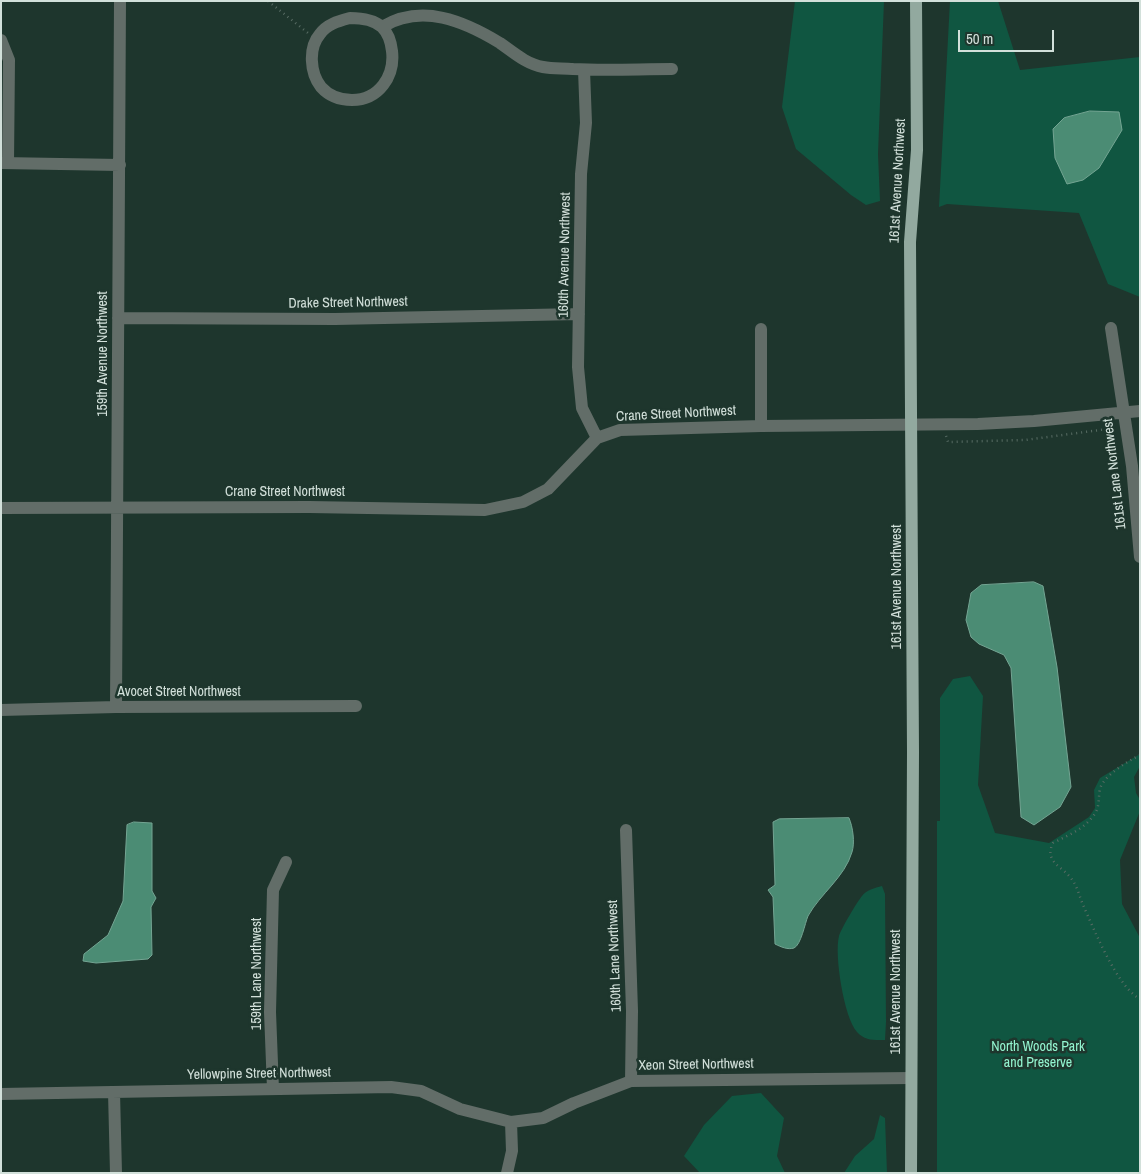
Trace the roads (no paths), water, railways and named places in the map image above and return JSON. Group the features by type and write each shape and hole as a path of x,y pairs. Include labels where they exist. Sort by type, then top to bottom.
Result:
{"main road":[{"name":"161st Avenue Northwest","path":"911,1173 913,752 910,242 916,150 916,1"}],"street":[{"name":"159th Avenue Northwest","path":"116,707 120,1"},
{"path":"382,28 404,17 419,15 454,20 474,28 527,62 542,67 584,70 672,69"},
{"path":"350,18 362,18 374,22 382,28 388,35 391,46 392,71 376,93 354,100 338,98 321,87 314,73 312,60 313,47 322,30 338,21 350,18"},
{"path":"1,40 9,60 5,163 120,165"},
{"name":"160th Avenue Northwest","path":"584,70 586,123 582,174 578,367 582,408 596,438"},
{"name":"Drake Street Northwest","path":"118,318 335,319 579,314"},
{"name":"161st Lane Northwest","path":"1111,328 1132,466 1140,557"},
{"path":"760,426 761,329"},
{"name":"Crane Street Northwest","path":"1,508 299,507 485,510 523,502 548,489 596,438 620,430 760,426 942,425 1034,421 1140,411"},
{"name":"Avocet Street Northwest","path":"1,710 116,707 356,706"},
{"name":"160th Lane Northwest","path":"626,830 632,1011 631,1081"},
{"name":"159th Lane Northwest","path":"273,1089 270,1012 273,890 286,862"},
{"name":"Xeon Street Northwest","path":"511,1122 543,1118 574,1103 631,1081 911,1078"},
{"name":"Yellowpine Street Northwest","path":"1,1094 391,1087 421,1091 460,1109 511,1122"},
{"path":"114,1092 116,1173"},
{"path":"507,1173 512,1151 511,1122"}],"park label":[{"name":"North Woods Park and Preserve","path":"1038,1056"}]}
